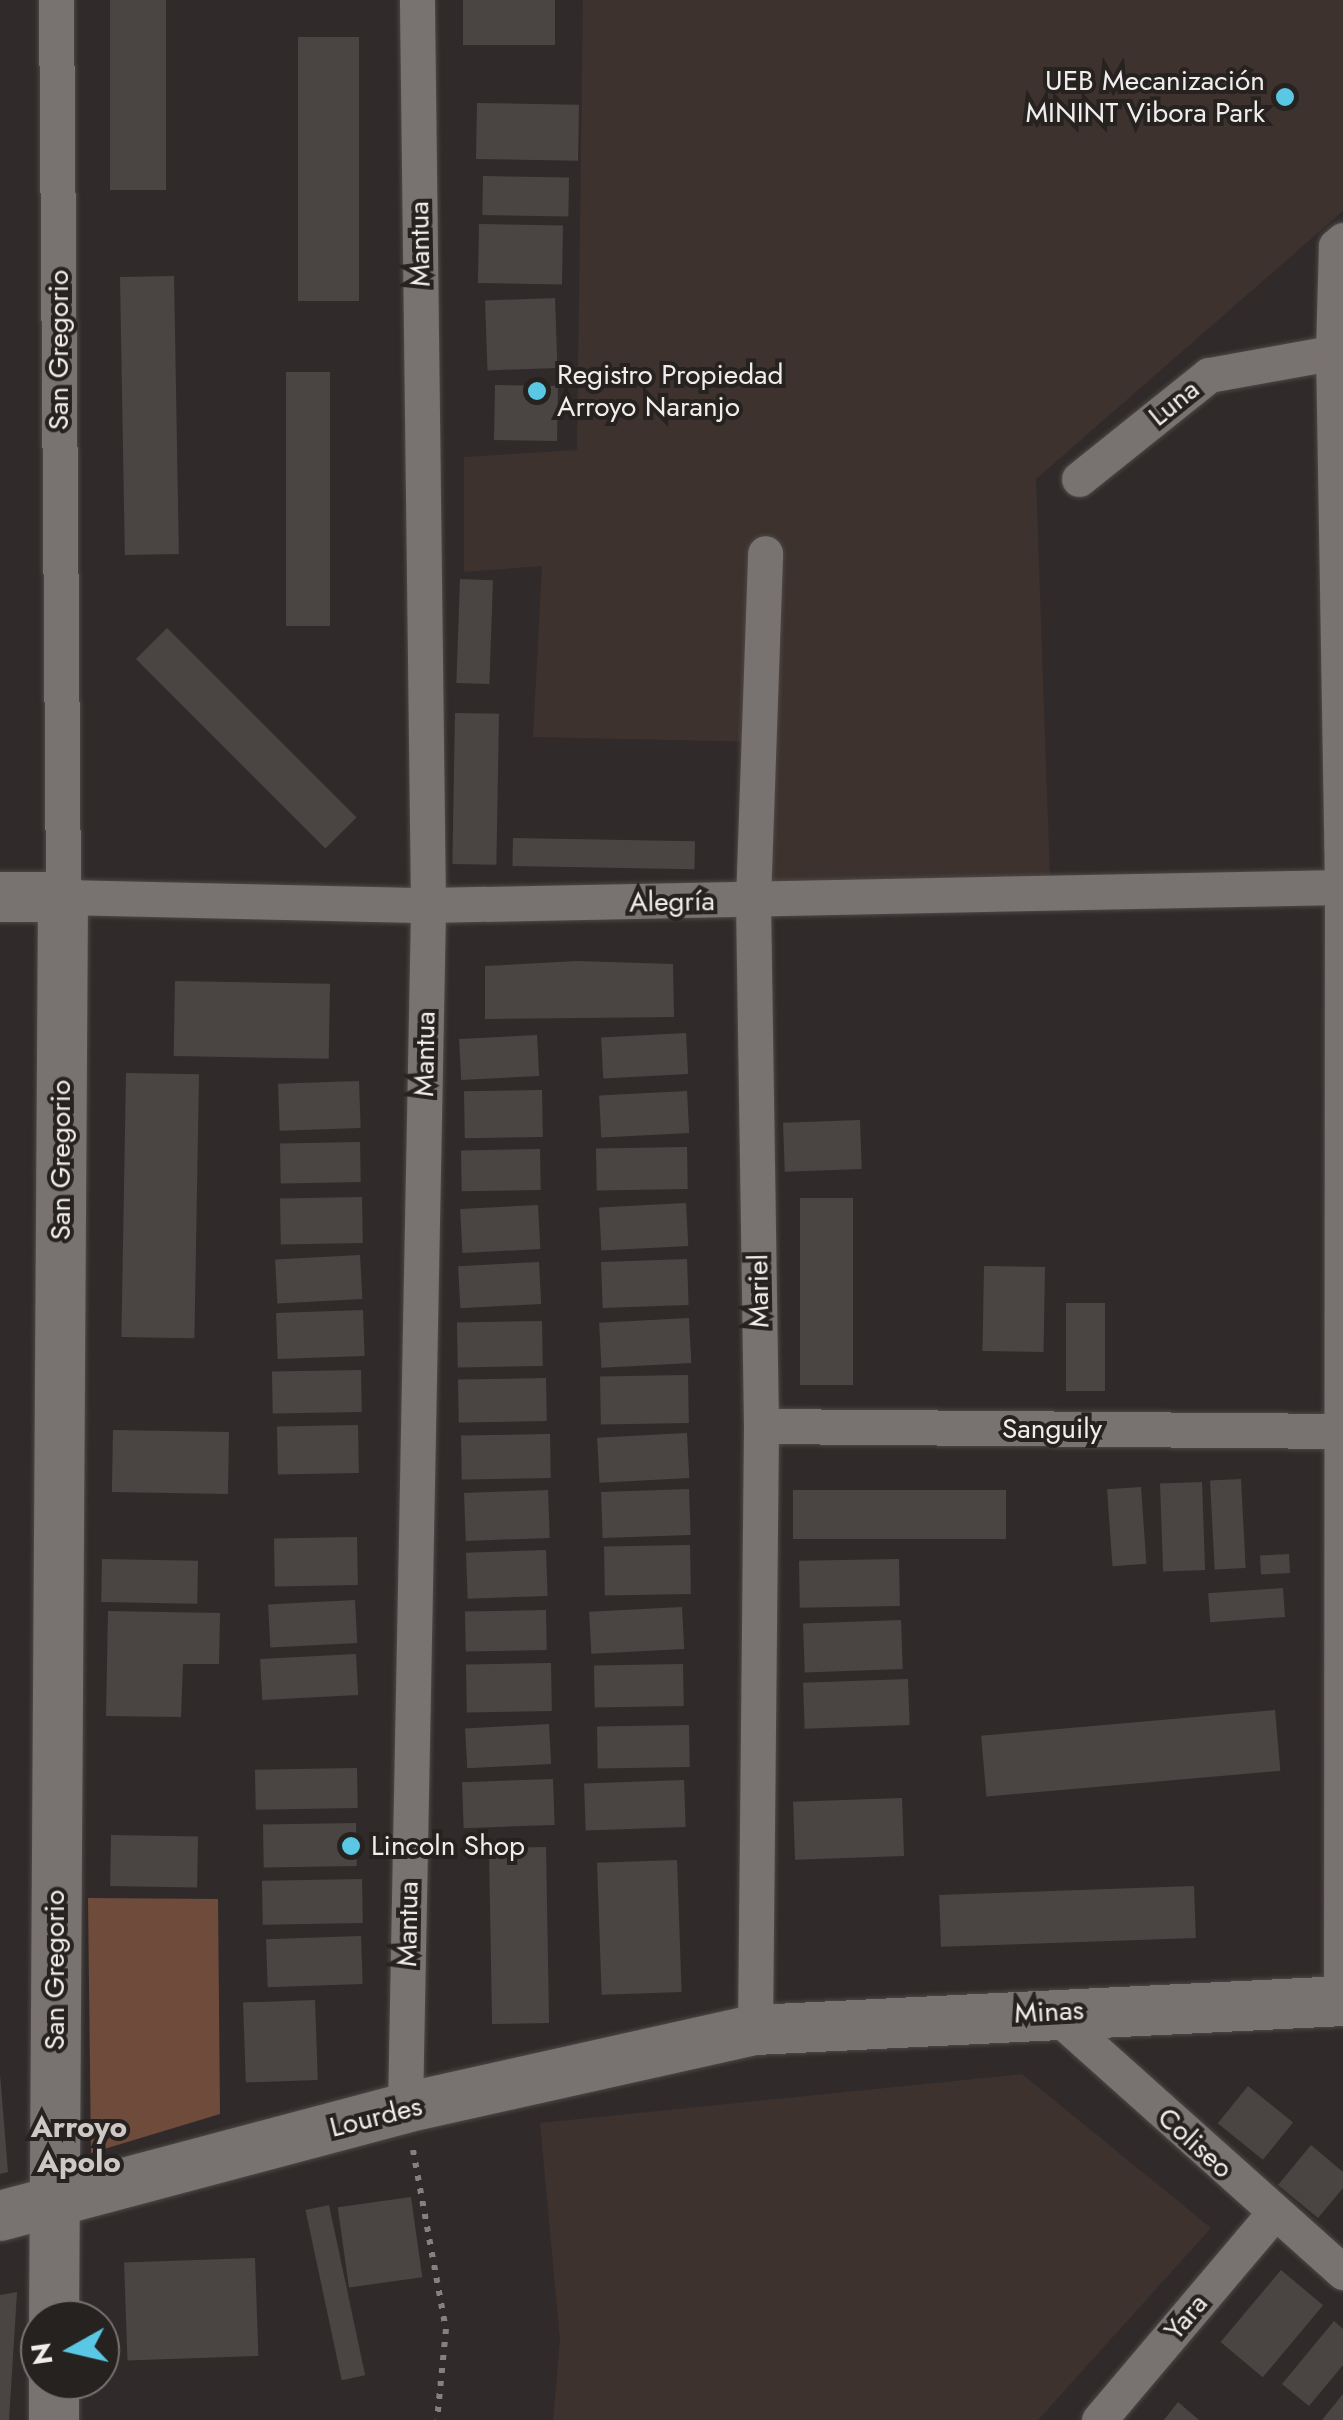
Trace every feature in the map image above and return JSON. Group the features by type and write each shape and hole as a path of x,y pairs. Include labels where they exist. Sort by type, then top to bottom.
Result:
{"street":[{"name":"San Gregorio","path":"54,2300 64,896 56,0"},
{"name":"Mantua","path":"405,2108 428,905 417,0"},
{"path":"1339,243 1342,2001"},
{"name":"Luna","path":"1079,480 1209,375 1338,351"},
{"name":"Mariel","path":"755,2030 761,1426 753,901 765,553"},
{"name":"Alegría","path":"0,896 428,905 1343,887"},
{"name":"Sanguily","path":"761,1426 1342,1431"},
{"name":"Minas","path":"755,2030 1050,2011 1342,2001"},
{"name":"Coliseo","path":"1050,2011 1273,2214 1343,2272"},
{"name":"Lourdes","path":"0,2216 405,2108 755,2030"},
{"name":"Yara","path":"1098,2420 1273,2214"}],"path":[{"path":"405,2108 446,2329 437,2420"}],"shaded area":[{"path":"583,0 1343,0 1343,211 1036,479 1050,878 768,881 764,742 533,737 542,566 464,572 464,457 577,450"},
{"path":"88,1898 218,1899 220,2114 91,2153"},
{"path":"1022,2074 1211,2228 1038,2420 553,2420 560,2340 540,2123"}],"building":[{"path":"110,0 166,0 166,190 110,190"},
{"path":"463,0 555,0 555,45 463,45"},
{"path":"298,37 359,37 359,301 298,301"},
{"path":"477,103 579,105 578,161 476,159"},
{"path":"483,176 569,178 568,216 482,215"},
{"path":"479,224 563,225 562,284 478,283"},
{"path":"174,276 179,554 125,555 120,277"},
{"path":"555,298 557,368 487,370 485,300"},
{"path":"286,372 330,372 330,626 286,626"},
{"path":"495,385 558,386 557,441 494,440"},
{"path":"460,579 493,580 489,684 456,683"},
{"path":"167,628 357,818 325,849 136,659"},
{"path":"455,713 499,714 496,865 452,864"},
{"path":"513,838 695,841 694,869 513,866"},
{"path":"577,961 673,964 674,1017 485,1019 485,966"},
{"path":"175,981 330,984 329,1059 174,1056"},
{"path":"686,1033 688,1074 603,1078 601,1037"},
{"path":"537,1035 539,1076 461,1080 459,1039"},
{"path":"126,1073 199,1074 194,1338 121,1337"},
{"path":"359,1081 361,1128 280,1131 278,1084"},
{"path":"542,1090 543,1137 465,1138 464,1091"},
{"path":"687,1091 689,1133 601,1138 599,1096"},
{"path":"860,1120 862,1169 785,1172 783,1123"},
{"path":"360,1142 361,1182 281,1183 280,1143"},
{"path":"687,1147 688,1189 597,1191 596,1149"},
{"path":"540,1149 541,1190 462,1191 461,1150"},
{"path":"362,1197 363,1243 281,1244 280,1198"},
{"path":"800,1198 853,1198 853,1385 800,1385"},
{"path":"686,1203 688,1246 601,1250 599,1208"},
{"path":"538,1205 540,1249 462,1253 460,1209"},
{"path":"360,1255 362,1299 277,1303 275,1259"},
{"path":"687,1259 689,1305 603,1308 601,1262"},
{"path":"539,1262 541,1304 460,1308 458,1266"},
{"path":"984,1266 1045,1267 1044,1352 983,1351"},
{"path":"1066,1303 1105,1303 1105,1391 1066,1391"},
{"path":"363,1310 365,1356 278,1359 276,1313"},
{"path":"689,1318 691,1363 601,1368 599,1323"},
{"path":"542,1321 543,1366 458,1367 457,1322"},
{"path":"361,1370 362,1412 273,1414 272,1372"},
{"path":"688,1375 689,1423 601,1425 600,1377"},
{"path":"546,1378 547,1421 459,1423 458,1380"},
{"path":"358,1425 359,1473 278,1474 277,1426"},
{"path":"113,1430 229,1432 228,1494 112,1492"},
{"path":"687,1433 689,1478 599,1483 597,1438"},
{"path":"550,1434 551,1478 462,1480 461,1436"},
{"path":"1241,1479 1246,1568 1215,1570 1210,1481"},
{"path":"1202,1482 1205,1570 1163,1571 1160,1483"},
{"path":"1141,1487 1146,1564 1112,1566 1107,1489"},
{"path":"689,1489 691,1535 603,1538 601,1492"},
{"path":"548,1490 550,1538 466,1541 464,1493"},
{"path":"793,1490 1006,1490 1006,1539 793,1539"},
{"path":"357,1537 358,1585 275,1586 274,1538"},
{"path":"690,1545 691,1594 605,1595 604,1547"},
{"path":"546,1550 548,1596 468,1599 466,1553"},
{"path":"1289,1554 1290,1573 1261,1574 1260,1556"},
{"path":"102,1559 198,1561 197,1604 101,1602"},
{"path":"899,1559 900,1606 800,1608 799,1561"},
{"path":"1283,1588 1285,1617 1210,1622 1208,1593"},
{"path":"355,1600 357,1643 270,1647 268,1605"},
{"path":"682,1607 684,1649 591,1654 589,1612"},
{"path":"546,1610 547,1650 466,1651 465,1611"},
{"path":"108,1611 220,1613 219,1664 183,1664 181,1717 106,1716"},
{"path":"901,1620 903,1669 805,1672 803,1623"},
{"path":"356,1654 358,1695 262,1700 260,1659"},
{"path":"551,1663 552,1711 467,1712 466,1664"},
{"path":"683,1664 684,1706 595,1708 594,1666"},
{"path":"908,1679 910,1725 805,1729 803,1683"},
{"path":"1275,1710 1280,1771 986,1796 981,1736"},
{"path":"549,1724 551,1764 467,1768 465,1728"},
{"path":"689,1725 690,1767 598,1769 597,1727"},
{"path":"357,1768 358,1808 256,1810 255,1770"},
{"path":"553,1779 555,1825 464,1828 462,1782"},
{"path":"684,1780 686,1827 586,1830 584,1783"},
{"path":"902,1798 904,1856 795,1860 793,1802"},
{"path":"356,1823 357,1866 264,1868 263,1825"},
{"path":"111,1835 198,1837 197,1888 110,1886"},
{"path":"546,1847 549,2023 492,2024 489,1848"},
{"path":"677,1860 682,1992 602,1995 597,1863"},
{"path":"362,1879 363,1923 263,1925 262,1881"},
{"path":"1194,1886 1196,1938 941,1947 939,1895"},
{"path":"361,1936 363,1984 268,1987 266,1939"},
{"path":"315,2000 318,2080 246,2082 243,2003"},
{"path":"0,2074 8,2172 0,2174"},
{"path":"1248,2086 1293,2123 1263,2160 1218,2123"},
{"path":"1311,2145 1343,2172 1343,2188 1318,2218 1278,2185"},
{"path":"411,2197 422,2277 349,2288 338,2207"},
{"path":"329,2205 365,2375 342,2380 306,2210"},
{"path":"255,2258 258,2356 127,2361 124,2263"},
{"path":"1281,2270 1323,2305 1263,2377 1221,2342"},
{"path":"17,2292 9,2420 0,2420 0,2295"},
{"path":"1334,2321 1343,2329 1343,2365 1309,2406 1282,2384"},
{"path":"1343,2394 1343,2420 1322,2420"},
{"path":"1178,2402 1199,2420 1164,2420"}],"place":[{"name":"UEB Mecanización MININT Vibora Park","path":"1285,97"},
{"name":"Registro Propiedad Arroyo Naranjo","path":"537,391"},
{"name":"Lincoln Shop","path":"351,1846"}],"district":[{"name":"Arroyo Apolo","path":"79,2144"}]}
